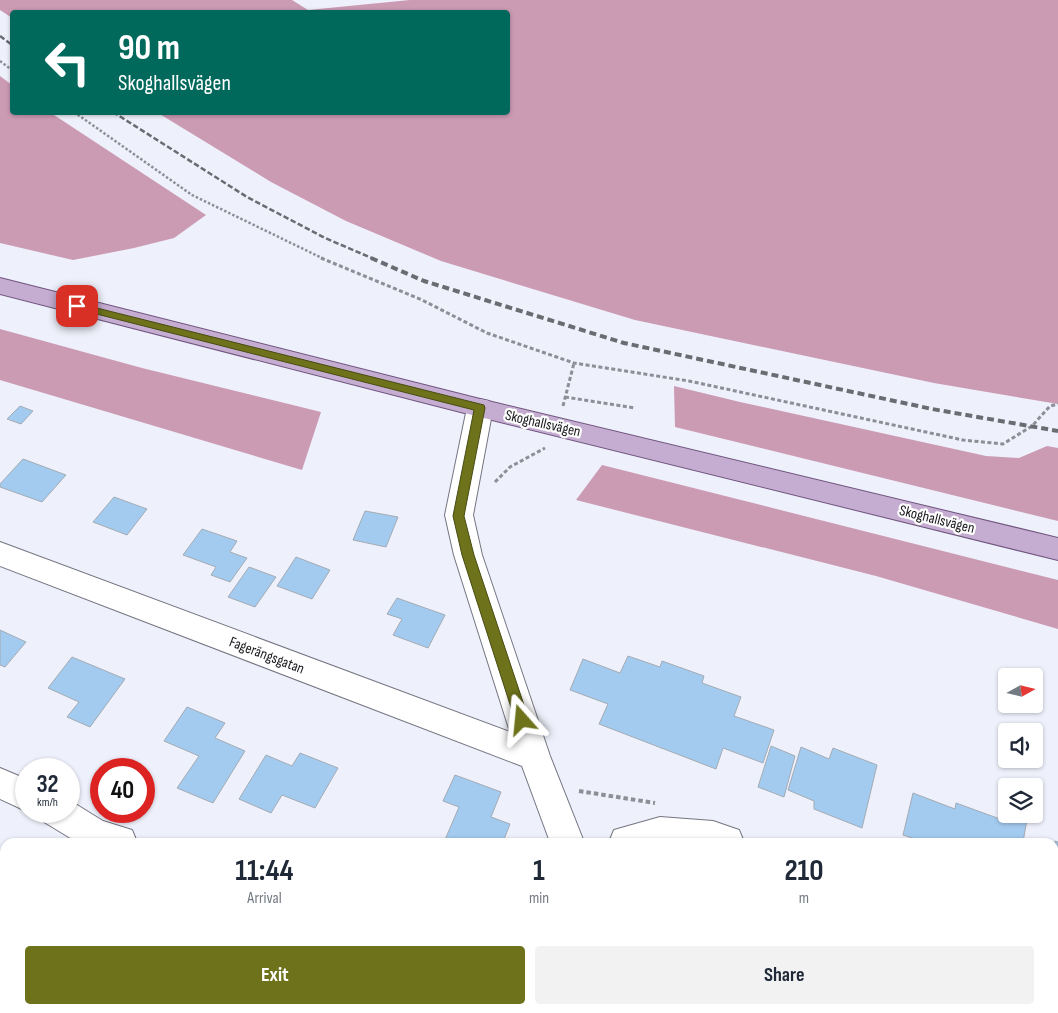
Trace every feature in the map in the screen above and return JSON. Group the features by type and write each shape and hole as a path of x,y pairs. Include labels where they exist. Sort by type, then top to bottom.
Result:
{"main road":[{"name":"Skoghallsvägen","path":"0,286 480,408 1058,549"}],"street":[{"path":"480,408 458,516 468,555 534,756 565,838"},
{"name":"Fagerängsgatan","path":"0,554 534,756"},
{"path":"0,783 15,790"},
{"path":"75,823 100,838"},
{"path":"641,838 660,833 690,834 716,838"}],"path":[{"path":"78,115 201,200 308,253 422,300 487,333 574,363 689,381 964,440 1003,444 1032,426 1050,406 1058,404"},
{"path":"458,516 510,468 547,447 558,426 574,363"},
{"path":"565,397 635,408"},
{"path":"549,797 581,791 652,802 672,809 679,815 690,834"}],"shaded area":[{"path":"0,0 292,0 308,10 10,10 10,17 0,10"},
{"path":"410,0 1058,0 1058,404 934,383 635,320 441,261 346,221 271,182 161,115 510,115 510,10 308,10"},
{"path":"0,76 10,84 10,115 54,115 206,215 174,238 73,260 0,243"},
{"path":"0,329 142,368 321,412 302,470 0,380"},
{"path":"674,386 986,456 1019,458 1047,446 1058,448 1058,521 675,427"},
{"path":"602,465 1058,580 1058,629 876,576 576,500"}],"building":[{"path":"20,406 33,411 21,424 7,419"},
{"path":"23,459 66,475 42,502 0,487 0,484"},
{"path":"114,497 147,509 127,535 93,522"},
{"path":"365,511 398,517 386,547 353,540"},
{"path":"202,529 237,541 230,552 247,558 230,582 211,575 216,567 183,555"},
{"path":"296,557 330,570 312,599 277,586"},
{"path":"249,567 276,577 255,607 228,597"},
{"path":"397,598 445,615 428,648 393,635 402,619 387,614"},
{"path":"0,630 26,642 5,667 0,665"},
{"path":"628,656 660,667 662,661 704,676 702,683 741,697 734,716 774,730 763,763 723,748 716,769 599,724 608,704 570,690 583,659 620,673"},
{"path":"72,657 125,679 90,727 67,717 79,702 48,688"},
{"path":"187,707 225,723 215,738 245,751 213,803 177,788 199,756 164,741"},
{"path":"771,746 795,756 784,797 758,787"},
{"path":"801,747 829,759 833,748 877,765 862,828 814,809 814,801 788,790"},
{"path":"300,753 338,768 315,808 282,795 271,813 239,799 266,755 292,766"},
{"path":"455,775 501,792 491,817 510,824 505,838 446,838 459,807 443,801"},
{"path":"913,793 955,809 956,803 998,818 998,823 1026,823 1024,838 912,838 903,835"}],"railway":[{"path":"0,36 10,44"},
{"path":"118,115 247,197 325,238 374,259"},
{"path":"371,258 424,281 624,343 932,409 1058,431"}],"route":[{"path":"77,306 480,408 458,516 468,555 522,720"}]}
